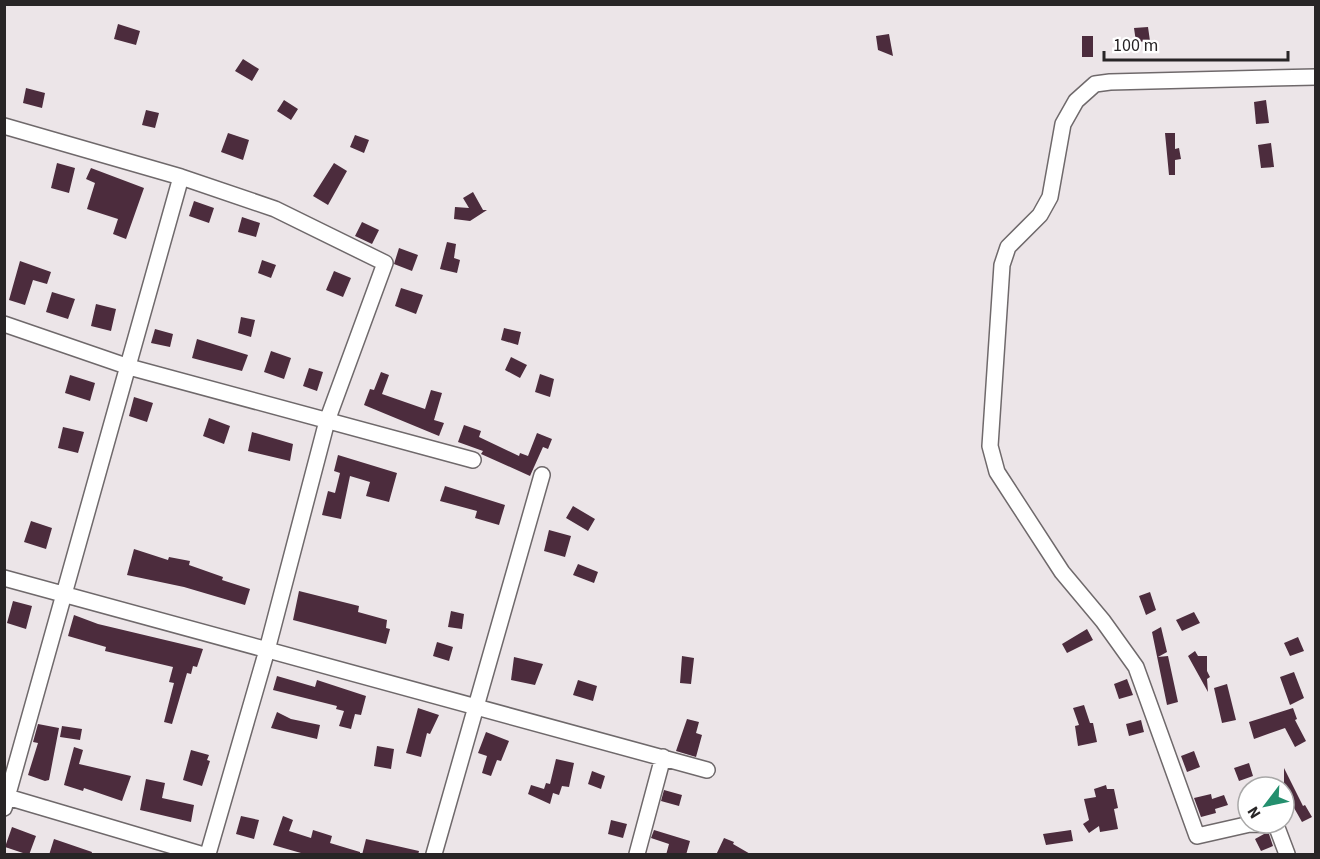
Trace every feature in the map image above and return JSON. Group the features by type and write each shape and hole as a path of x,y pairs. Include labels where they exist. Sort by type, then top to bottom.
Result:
{"street":[{"path":"1287,855 1276,825 1250,824 1197,836 1136,668 1103,621 1062,573 1011,497 997,472 991,436 1002,265 1008,247 1040,215 1050,197 1063,124 1076,100 1095,84 1110,82 1316,77"},
{"path":"4,126 181,177 275,209 385,263 327,421 267,650 208,855"},
{"path":"181,177 6,800 200,855"},
{"path":"4,324 129,367 473,460"},
{"path":"434,855 542,475"},
{"path":"4,578 707,770"},
{"path":"637,855 663,758"}],"building":[{"path":"118,24 140,31 136,45 114,39"},
{"path":"1148,27 1150,41 1136,42 1134,28"},
{"path":"889,34 893,56 878,50 876,36"},
{"path":"1082,36 1093,36 1093,57 1082,57"},
{"path":"243,59 259,69 252,81 235,71"},
{"path":"26,88 45,93 42,108 23,103"},
{"path":"284,100 298,109 291,120 277,111"},
{"path":"1266,100 1269,123 1256,124 1254,102"},
{"path":"146,110 159,113 155,128 142,125"},
{"path":"228,133 249,140 243,160 221,152"},
{"path":"1165,133 1175,133 1175,149 1179,148 1181,159 1175,160 1175,175 1169,175"},
{"path":"355,135 369,140 364,153 350,147"},
{"path":"1271,143 1274,167 1261,168 1258,145"},
{"path":"57,163 75,168 69,193 51,188"},
{"path":"334,163 347,171 328,205 313,196"},
{"path":"91,168 144,188 126,239 113,234 118,219 87,209 95,183 86,179"},
{"path":"473,192 483,210 487,210 470,221 454,219 455,207 469,208 463,198"},
{"path":"194,201 214,208 209,223 189,216"},
{"path":"242,217 260,223 256,237 238,232"},
{"path":"362,222 379,230 372,244 355,236"},
{"path":"447,242 456,244 454,258 460,260 457,273 440,269"},
{"path":"399,248 418,255 412,271 394,264"},
{"path":"262,260 276,265 271,278 258,273"},
{"path":"20,261 51,272 47,284 33,280 25,305 9,300"},
{"path":"334,271 351,278 343,297 326,290"},
{"path":"401,288 423,295 416,314 395,306"},
{"path":"52,292 75,299 68,319 46,312"},
{"path":"96,304 116,309 111,331 91,326"},
{"path":"241,317 255,320 251,337 238,333"},
{"path":"504,328 521,332 518,345 501,340"},
{"path":"155,329 173,334 170,347 151,343"},
{"path":"197,339 248,355 242,371 192,358"},
{"path":"271,351 291,358 284,379 264,372"},
{"path":"511,357 527,365 520,378 505,370"},
{"path":"309,368 323,372 317,391 303,386"},
{"path":"381,372 389,375 382,394 425,409 431,390 442,393 434,420 444,423 439,436 364,405 370,389 374,390"},
{"path":"540,374 554,379 550,397 535,392"},
{"path":"70,375 95,383 90,401 65,393"},
{"path":"134,397 153,403 147,422 129,416"},
{"path":"209,418 230,426 224,444 203,436"},
{"path":"464,425 481,431 479,437 519,456 520,453 528,456 537,433 552,439 548,449 543,447 530,476 481,454 483,451 458,442"},
{"path":"63,427 84,432 78,453 58,448"},
{"path":"252,432 293,444 290,461 248,451"},
{"path":"338,455 397,473 389,502 366,496 370,482 350,476 341,519 322,515 328,491 335,493 340,473 334,471"},
{"path":"445,486 505,505 499,525 475,518 477,511 440,501"},
{"path":"573,506 595,519 588,531 566,518"},
{"path":"31,521 52,528 46,549 24,542"},
{"path":"549,530 571,536 565,557 544,551"},
{"path":"134,549 168,560 169,557 190,561 189,565 223,577 222,580 250,589 245,605 184,587 127,575"},
{"path":"578,564 598,572 594,583 573,575"},
{"path":"299,591 359,606 358,612 387,620 386,628 390,629 386,644 293,620"},
{"path":"1150,592 1156,610 1146,615 1139,596"},
{"path":"13,601 32,606 26,629 7,623"},
{"path":"451,611 464,614 462,629 448,627"},
{"path":"1194,612 1200,623 1182,631 1176,620"},
{"path":"74,615 98,624 203,649 197,667 193,666 191,674 187,673 172,724 164,722 174,683 169,682 173,667 105,651 106,647 68,636"},
{"path":"1161,627 1167,652 1158,657 1168,656 1178,702 1167,705 1152,632"},
{"path":"1087,629 1093,640 1067,653 1062,644"},
{"path":"1298,637 1304,651 1290,656 1284,643"},
{"path":"437,642 453,647 449,661 433,656"},
{"path":"1195,651 1198,656 1207,656 1207,671 1210,677 1207,679 1208,692 1188,656"},
{"path":"682,656 694,658 691,684 680,683"},
{"path":"514,657 543,664 535,685 511,680"},
{"path":"1294,672 1304,698 1290,705 1280,677"},
{"path":"277,676 315,687 317,680 366,696 361,715 355,714 351,729 339,726 344,711 336,709 337,706 273,690"},
{"path":"1127,679 1133,695 1119,699 1114,684"},
{"path":"578,680 597,686 593,701 573,695"},
{"path":"1227,684 1236,720 1222,723 1214,688"},
{"path":"1084,705 1090,723 1093,723 1097,742 1078,746 1075,726 1079,725 1073,708"},
{"path":"418,708 439,715 430,734 427,733 421,757 406,753"},
{"path":"1293,708 1297,719 1295,720 1306,741 1295,747 1285,728 1254,739 1249,722"},
{"path":"277,712 291,719 320,725 317,739 271,728"},
{"path":"687,719 699,722 696,733 702,735 696,757 676,751"},
{"path":"1141,720 1144,732 1129,736 1126,724"},
{"path":"38,724 59,728 49,780 45,781 28,775 38,743 33,742"},
{"path":"62,726 82,729 80,740 60,737"},
{"path":"486,732 509,741 501,761 497,760 491,776 482,773 487,756 478,753"},
{"path":"377,746 394,749 391,769 374,766"},
{"path":"74,747 83,750 79,764 131,776 122,801 84,788 83,791 64,785"},
{"path":"191,750 209,755 207,760 210,761 202,786 183,780"},
{"path":"1194,751 1200,767 1187,772 1181,756"},
{"path":"556,759 574,763 569,787 562,786 559,795 553,793 550,804 528,794 531,785 544,789 546,783 550,784"},
{"path":"1249,763 1253,775 1237,775 1234,768"},
{"path":"592,771 605,776 601,789 588,784"},
{"path":"146,779 165,783 162,798 194,805 191,822 140,810"},
{"path":"1106,785 1107,789 1114,789 1118,808 1114,809 1118,829 1100,832 1099,826 1089,833 1083,824 1089,820 1084,799 1096,797 1094,789"},
{"path":"664,790 682,795 679,806 661,801"},
{"path":"1296,792 1312,817 1302,822 1296,811"},
{"path":"1211,794 1212,799 1224,795 1228,805 1215,809 1216,813 1201,817 1194,798"},
{"path":"241,816 259,820 254,839 236,834"},
{"path":"283,816 293,820 289,831 311,838 313,830 332,836 330,843 360,852 360,855 308,855 273,845"},
{"path":"611,820 627,824 623,838 608,834"},
{"path":"12,827 36,836 29,855 5,847"},
{"path":"654,830 690,841 686,855 666,855 669,844 651,838"},
{"path":"1071,830 1073,841 1046,845 1043,834"},
{"path":"1262,835 1269,835 1273,846 1261,851 1255,839"},
{"path":"724,838 734,842 733,844 752,855 716,855"},
{"path":"54,839 92,852 91,855 49,855"},
{"path":"366,839 419,851 418,855 362,855"}]}
